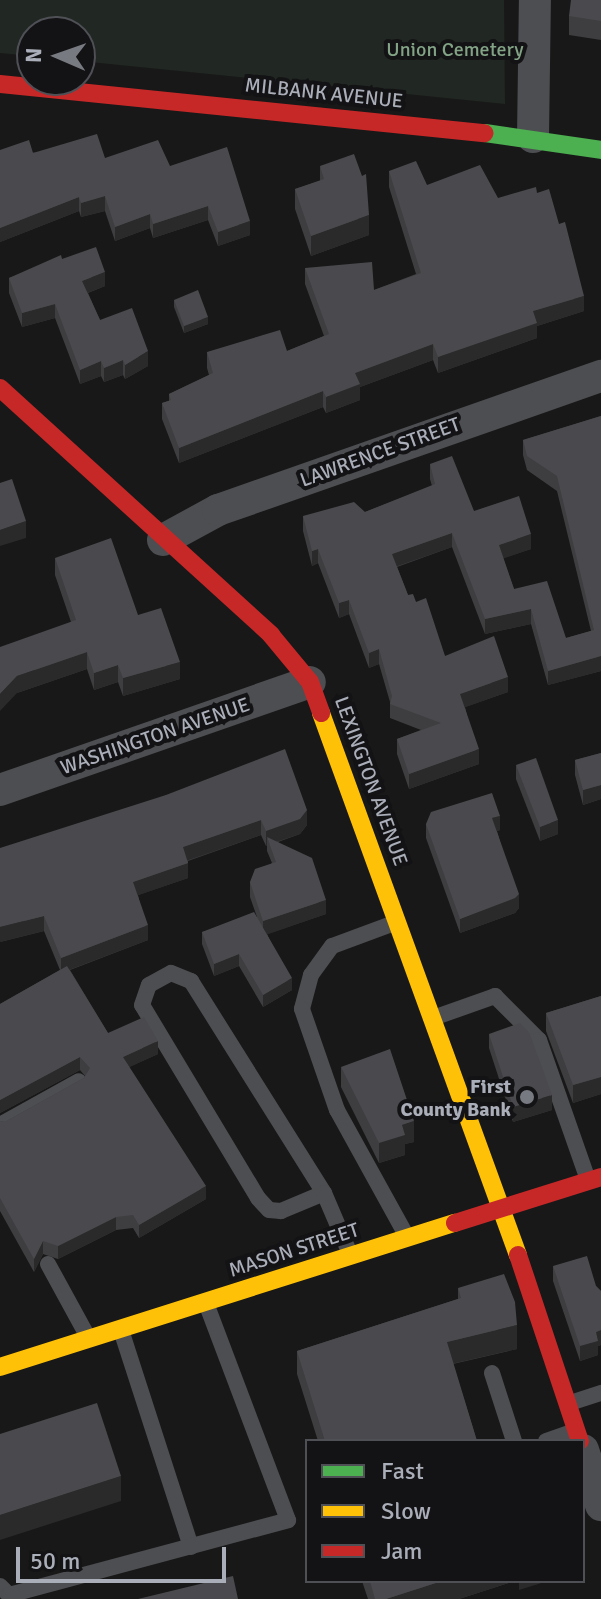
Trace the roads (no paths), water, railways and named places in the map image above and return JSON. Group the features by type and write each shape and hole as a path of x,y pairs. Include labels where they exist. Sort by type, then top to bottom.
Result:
{"street":[{"path":"533,137 535,0"},
{"name":"MILBANK AVENUE","path":"96,93 533,137 601,150"},
{"name":"LAWRENCE STREET","path":"163,540 218,510 601,376"},
{"name":"LEXINGTON AVENUE","path":"0,388 163,540 271,635 310,682 399,922 580,1439"},
{"name":"WASHINGTON AVENUE","path":"0,790 310,682"},
{"name":"MASON STREET","path":"0,1367 595,1179"}],"lane":[{"path":"399,922 332,946 311,975 302,1009 337,1110 407,1238"},
{"path":"324,1193 281,1211 269,1210 258,1198 142,1005 149,985 171,973 191,981 324,1193 350,1255"},
{"path":"433,1018 495,996 539,1040 595,1179"},
{"path":"0,1125 79,1081"},
{"path":"48,1264 89,1338"},
{"path":"4,1590 191,1547 288,1520 205,1302"},
{"path":"120,1329 191,1547"},
{"path":"492,1373 513,1439"},
{"path":"568,1404 601,1393"}],"place":[{"name":"First County Bank","path":"527,1097"}],"park label":[{"name":"Union Cemetery","path":"455,49"}]}
